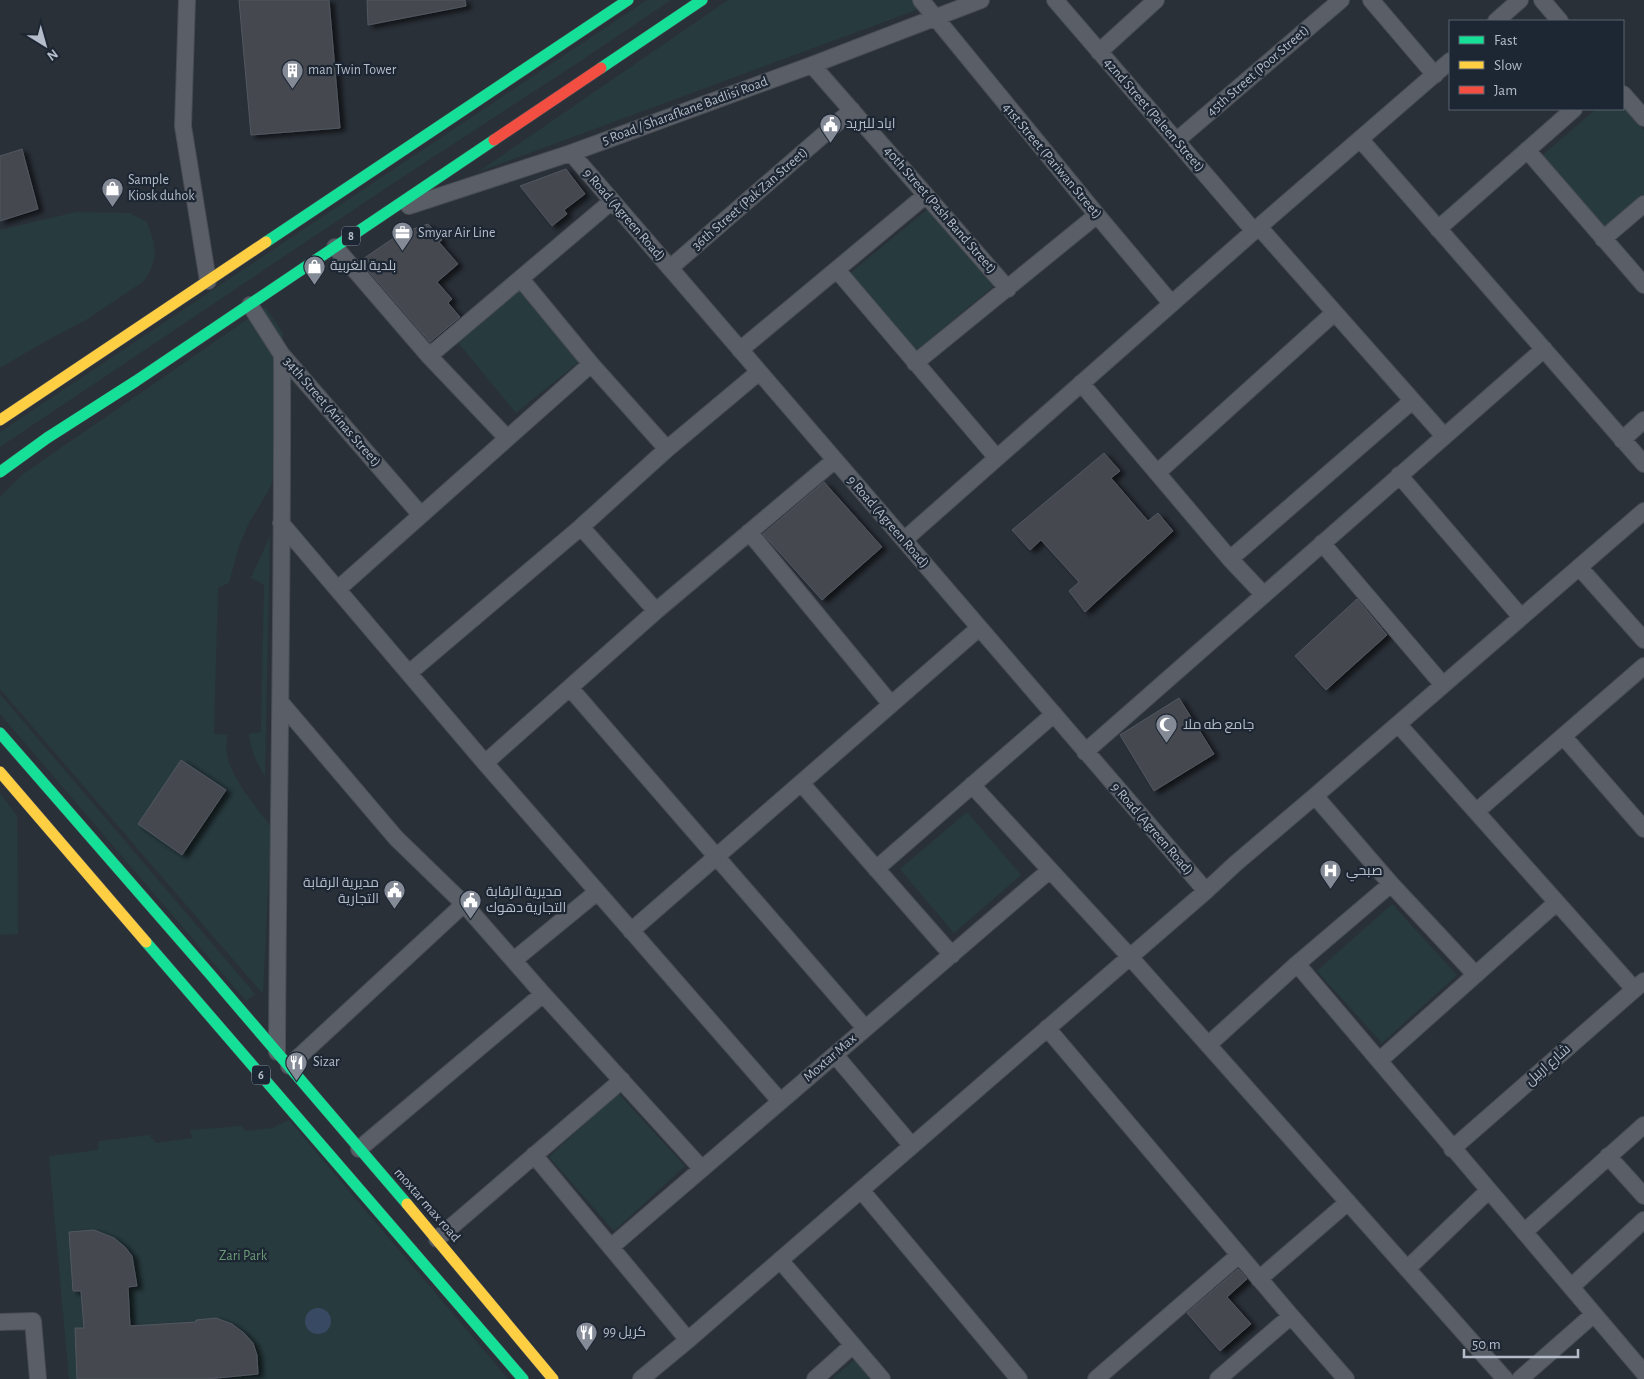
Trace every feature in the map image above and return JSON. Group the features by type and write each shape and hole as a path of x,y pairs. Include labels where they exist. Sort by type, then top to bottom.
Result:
{"main road":[{"path":"0,420 628,0"},
{"name":"8","path":"0,472 47,438 335,248 702,0"},
{"path":"0,414 25,404"},
{"name":"6","path":"0,733 277,1052"},
{"name":"6","path":"0,772 523,1379"},
{"name":"moxtar max road","path":"277,1052 437,1239 553,1379"}],"street":[{"path":"187,0 183,126 208,281"},
{"name":"41st Street (Pariwan Street)","path":"921,0 1097,216 1171,303"},
{"name":"5 Road / Sharafkane Badlisi Road","path":"385,214 571,153 812,65 980,0"},
{"name":"42nd Street (Paleen Street)","path":"1055,0 1176,141 1444,436"},
{"path":"1100,52 1156,0"},
{"name":"45th Street (Poor Street)","path":"1176,141 1341,0"},
{"path":"1371,0 1435,75"},
{"path":"1497,20 1520,0"},
{"path":"1542,0 1559,20"},
{"path":"904,540 1171,303 1449,63"},
{"name":"40th Street (Pash Band Street)","path":"812,65 1008,288"},
{"path":"1624,95 1644,118"},
{"name":"36th Street (Pak Zan Street)","path":"670,268 852,110"},
{"path":"1438,229 1573,110"},
{"path":"1360,139 1644,464"},
{"path":"1527,150 1644,286"},
{"name":"9 Road (Agreen Road)","path":"571,153 1206,891"},
{"path":"740,350 926,195"},
{"path":"430,356 612,201"},
{"path":"1604,239 1644,204"},
{"path":"915,363 1097,216"},
{"path":"335,248 430,356 507,438"},
{"path":"837,270 997,458"},
{"path":"521,279 590,364 666,449"},
{"name":"34th Street (Arinas Street)","path":"250,304 282,355 420,514"},
{"path":"1157,473 1334,313"},
{"path":"1085,752 1544,349"},
{"path":"277,1052 278,814 282,704 282,355"},
{"path":"338,589 590,364"},
{"path":"408,673 580,527 666,449 759,372"},
{"path":"1081,383 1230,559 1264,595"},
{"path":"1230,559 1412,401"},
{"path":"1622,440 1644,420"},
{"path":"485,763 656,611 835,460"},
{"path":"1399,476 1521,617"},
{"path":"641,1379 1644,511"},
{"path":"281,523 485,763 780,1101"},
{"path":"580,527 656,611"},
{"path":"749,532 890,704"},
{"path":"1322,543 1443,685"},
{"path":"1579,567 1644,640"},
{"path":"631,931 979,628"},
{"path":"1477,811 1644,666"},
{"path":"570,688 718,856 865,1028"},
{"path":"282,704 396,838 464,904 702,1169"},
{"path":"876,869 1054,714"},
{"path":"1398,724 1477,811 1556,903 1639,985"},
{"path":"1563,736 1644,829"},
{"path":"801,783 952,956"},
{"path":"972,785 1130,957 1505,1379"},
{"path":"1315,796 1390,884 1475,974"},
{"name":"Moxtar Max","path":"612,1247 1050,870"},
{"path":"1208,1045 1297,964 1390,884"},
{"path":"514,960 598,892"},
{"path":"1380,1060 1556,903"},
{"path":"289,1066 464,904"},
{"path":"1297,964 1644,1374"},
{"name":"شارع اربيل","path":"1452,1149 1639,985"},
{"path":"359,1149 543,994"},
{"path":"1047,1028 1238,1255 1346,1379"},
{"path":"835,1055 912,1146"},
{"path":"437,1239 622,1080"},
{"path":"1524,1232 1644,1125"},
{"path":"534,1155 688,1340"},
{"path":"1608,1156 1644,1196"},
{"path":"861,1190 1014,1377"},
{"path":"1407,1269 1488,1191"},
{"path":"1259,1279 1348,1202"},
{"path":"1571,1287 1644,1220"},
{"path":"1096,1379 1238,1255"},
{"path":"780,1260 882,1379"},
{"path":"1520,1379 1594,1314"},
{"path":"1218,1379 1290,1316"},
{"path":"0,1322 34,1321 38,1379"},
{"path":"815,1379 852,1345"}],"green space":[{"path":"647,0 671,0 395,182 0,447 0,432"},
{"path":"728,0 914,0 919,9 478,172"},
{"path":"1624,107 1644,130 1644,194 1601,231 1538,159 1595,110 1624,110"},
{"path":"929,208 994,286 913,353 848,275"},
{"path":"76,212 130,213 147,222 153,240 155,255 151,269 144,281 86,320 0,368 0,230"},
{"path":"529,278 591,352 516,413 455,339"},
{"path":"265,307 283,333 278,465 270,488 249,523 239,546 229,583 218,588 214,734 227,735 229,764 245,792 271,827 263,994 0,689 0,497 23,474","holes":["181,760 226,791 182,854 138,824"]},
{"path":"270,536 265,776 254,756 249,734 261,732 264,585 251,578"},
{"path":"0,694 255,994 246,1001 0,714"},
{"path":"0,793 17,816 18,934 0,935"},
{"path":"967,812 1021,875 954,933 900,869"},
{"path":"1392,904 1457,975 1382,1043 1317,971"},
{"path":"618,1093 685,1166 614,1231 549,1157"},
{"name":"Zari Park","path":"289,1120 508,1379 69,1379 49,1156 98,1150 99,1141 149,1135 156,1143 192,1138 190,1130 241,1126 246,1131 272,1128"},
{"path":"854,1360 871,1379 832,1379"}],"water":[{"path":"318,1308 327,1312 331,1321 327,1330 318,1334 309,1330 305,1321 309,1312"}],"building":[{"name":"man Twin Tower","path":"239,0 329,0 340,128 251,135"},
{"path":"367,0 465,0 466,6 368,25"},
{"path":"22,149 38,209 0,221 0,156"},
{"path":"566,169 585,194 564,210 567,214 552,226 520,186"},
{"path":"428,224 442,240 439,242 458,264 437,282 452,299 448,303 460,317 430,342 360,261 401,233"},
{"path":"1104,453 1120,471 1111,478 1148,521 1158,513 1173,531 1085,612 1069,591 1079,582 1041,540 1030,550 1012,530"},
{"path":"824,482 882,547 822,600 763,534"},
{"path":"1357,599 1387,635 1326,690 1295,656"},
{"name":"جامع طه ملا","path":"1179,698 1214,754 1154,791 1120,735"},
{"path":"181,760 226,790 182,855 138,824"},
{"path":"94,1230 114,1238 132,1256 137,1286 128,1287 130,1326 196,1322 196,1320 216,1318 232,1324 253,1343 257,1355 258,1374 207,1379 77,1379 75,1328 84,1328 81,1291 73,1291 69,1232"},
{"path":"1238,1269 1247,1279 1227,1297 1251,1324 1220,1351 1187,1313"}],"traffic: fast":[{"path":"266,242 628,0"},
{"path":"601,68 702,0"},
{"path":"0,472 47,438 136,381 494,140"},
{"path":"0,733 407,1204"},
{"path":"146,942 523,1379"}],"traffic: slow":[{"path":"0,420 266,242"},
{"path":"0,772 146,942"},
{"path":"407,1204 553,1379"}],"traffic: jam":[{"path":"494,140 601,68"}],"place":[{"name":"man Twin Tower","path":"292,89"},
{"name":"اياد للبريد","path":"830,143"},
{"name":"Sample Kiosk duhok","path":"112,207"},
{"name":"Smyar Air Line","path":"402,252"},
{"name":"بلدية الغربية","path":"314,285"},
{"name":"جامع طه ملا","path":"1167,744"},
{"name":"صبحي","path":"1330,890"},
{"name":"مديرية الرقابة التجارية","path":"395,910"},
{"name":"مديرية الرقابة التجارية دهوك","path":"470,919"},
{"name":"Sizar","path":"297,1081"},
{"name":"99 كريل","path":"587,1351"}]}
